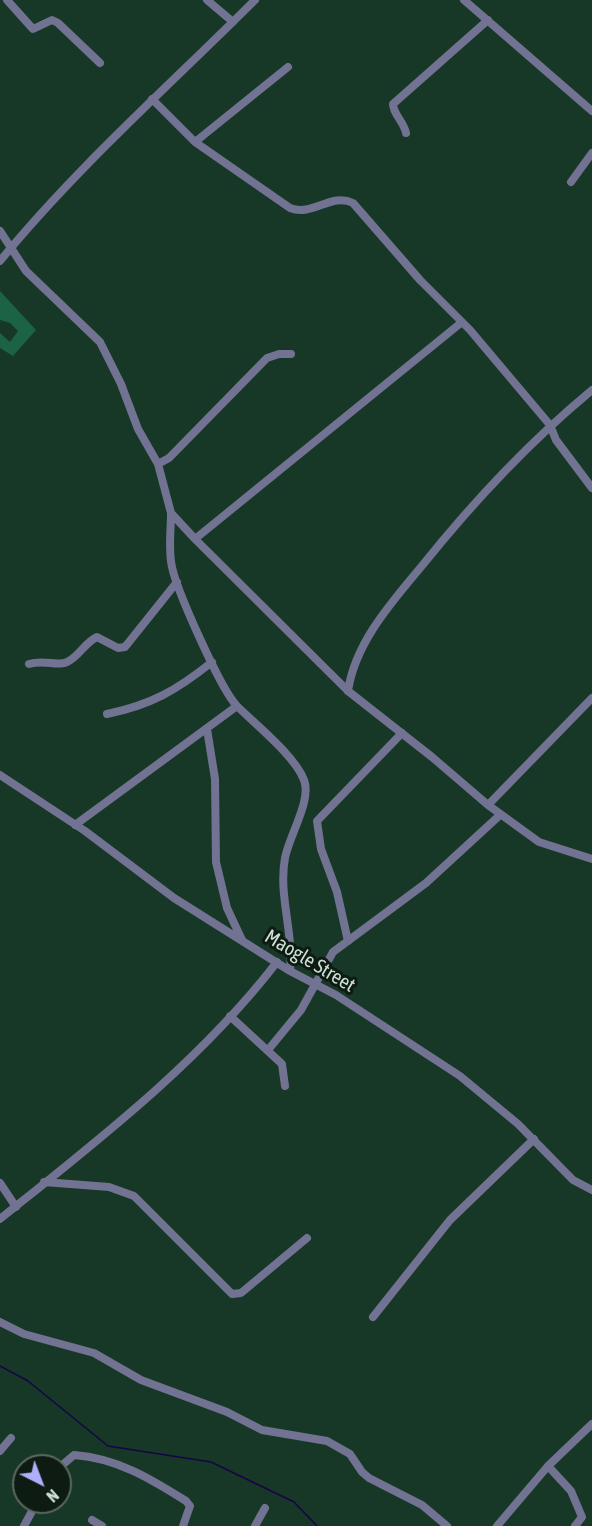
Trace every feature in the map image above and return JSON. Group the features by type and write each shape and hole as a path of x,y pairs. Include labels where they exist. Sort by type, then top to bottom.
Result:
{"street":[{"path":"7,0 33,29 52,20 58,23 100,63"},
{"path":"207,0 233,22"},
{"path":"0,261 44,209 152,99 255,0"},
{"path":"464,0 592,111"},
{"path":"406,133 404,123 393,110 393,104 488,20"},
{"path":"195,142 288,67"},
{"path":"152,99 195,142 298,211 308,210 335,199 353,203 413,272 462,322 550,425 556,440 592,488"},
{"path":"571,182 592,153"},
{"path":"0,231 34,279 100,342 118,378 138,429 158,464 171,513 170,554 177,582 212,662 229,696 237,706 298,768 306,790 288,842 283,868 290,971"},
{"path":"195,539 462,322"},
{"path":"158,464 169,458 267,358 279,354 291,354"},
{"path":"348,691 353,664 398,595 495,479 550,425 592,390"},
{"path":"171,513 348,691 402,732 500,815 539,842 592,859"},
{"path":"30,664 44,660 58,664 69,662 97,637 118,648 125,647 177,582"},
{"path":"107,714 134,708 169,694 212,662"},
{"path":"488,805 592,698"},
{"path":"75,825 237,706"},
{"path":"207,729 215,779 216,862 227,908 242,940"},
{"path":"348,941 337,892 321,849 317,820 402,732"},
{"name":"Maogle Street","path":"0,775 75,825 174,898 290,971 336,995 460,1076 534,1139 573,1180 592,1190"},
{"path":"268,1050 317,986 330,958 348,941 426,883 500,815"},
{"path":"0,1219 109,1130 230,1016 277,962"},
{"path":"230,1016 282,1064 285,1086"},
{"path":"373,1317 450,1220 534,1139"},
{"path":"44,1182 109,1187 134,1196 232,1294 242,1293 307,1238"},
{"path":"0,1183 16,1207"},
{"path":"0,1322 24,1334 94,1353 141,1380 226,1412 262,1430 327,1441 350,1454 369,1479 422,1505 447,1526"},
{"path":"497,1526 548,1466 592,1424"},
{"path":"0,1451 11,1438"},
{"path":"72,1457 91,1456 137,1471 186,1501 190,1506 183,1526"},
{"path":"548,1466 578,1503 582,1517 575,1526"},
{"path":"255,1526 265,1508"},
{"path":"92,1520 102,1526"}],"green space":[{"path":"0,291 36,330 13,356 0,348 0,333 10,342 18,331 10,323 0,320"}],"waterway":[{"path":"0,1366 28,1381 108,1446 211,1462 294,1502 317,1526"}]}
